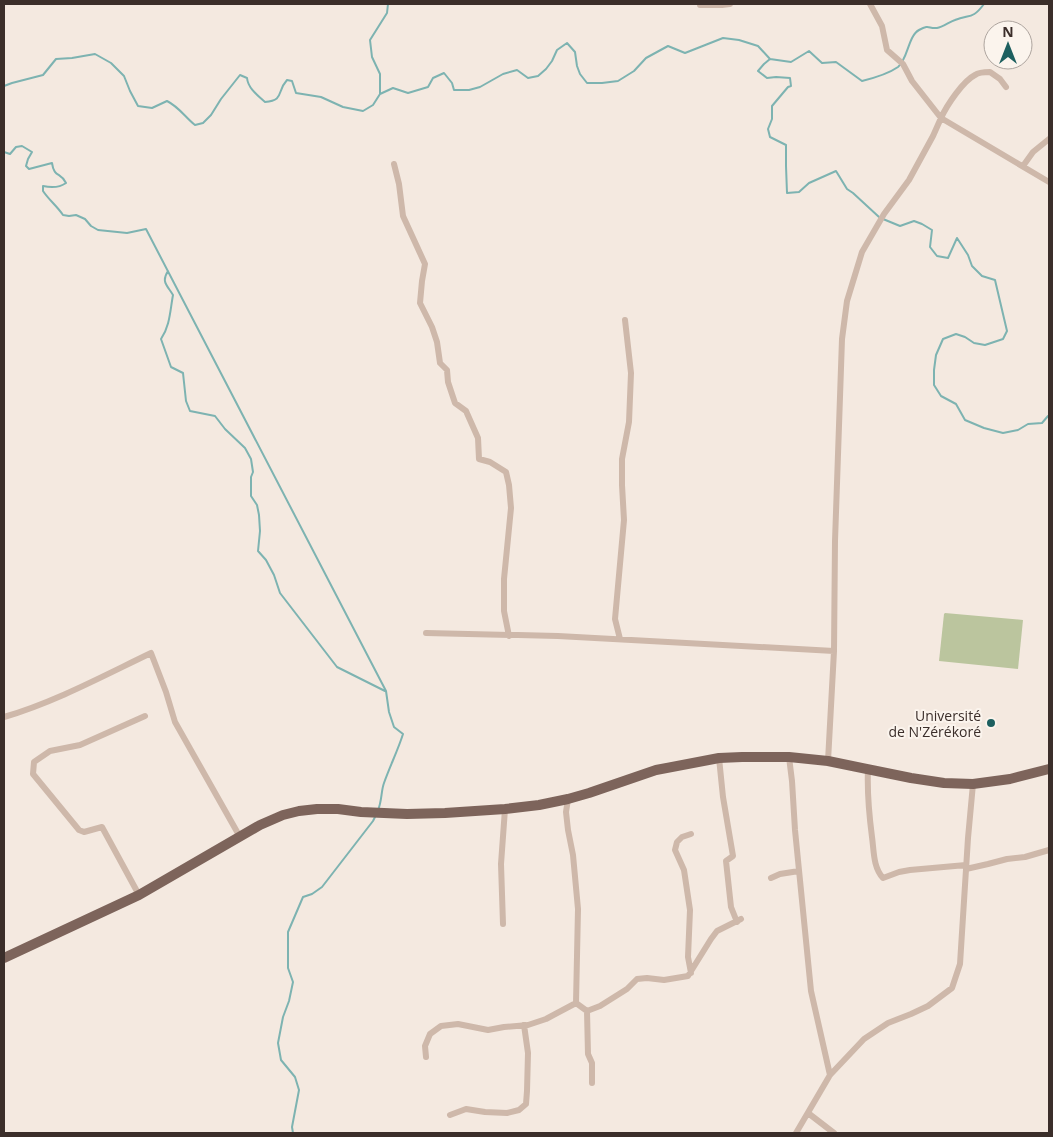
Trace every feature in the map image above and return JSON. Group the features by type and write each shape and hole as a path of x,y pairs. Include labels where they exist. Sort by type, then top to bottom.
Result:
{"main road":[{"path":"4,958 139,895 260,825 283,815 299,811 338,809 407,814 505,809 538,805 589,793 656,770 718,758 789,757 828,761 936,782 973,784 1010,779 1049,769"}],"street":[{"path":"700,5 722,6 730,4"},
{"path":"870,4 882,26 887,50 901,62 912,81 942,118 1049,182"},
{"path":"828,761 834,651 835,536 842,339 847,301 862,252 884,214 910,180 946,108 966,81 977,74 990,72 1000,79 1006,87"},
{"path":"1023,166 1033,152 1049,139"},
{"path":"394,164 399,184 403,216 425,264 420,303 432,327 437,342 440,362 448,370 451,392 455,402 466,411 478,438 479,459 490,462 506,472 511,508 504,579 504,611 509,636"},
{"path":"620,639 615,619 624,520 622,459 629,422 631,373 625,320"},
{"path":"426,633 558,636 834,651"},
{"path":"4,718 60,696 151,653 175,722 240,837"},
{"path":"139,895 102,827 84,832 78,830 34,774 34,762 50,751 80,745 145,716"},
{"path":"789,757 811,992 830,1075"},
{"path":"586,1011 600,1006 627,989 637,979 664,980 688,976 700,955 718,931 739,920 731,907 726,861 733,856 718,758"},
{"path":"868,769 868,812 876,865 879,874 883,878 910,870 988,864 1049,850"},
{"path":"796,1133 830,1075 864,1039 888,1023 928,1006 952,988 960,964 973,784"},
{"path":"568,799 566,812 574,855 578,910 576,1003"},
{"path":"503,924 501,864 505,809"},
{"path":"691,834 682,837 677,842 676,850 684,870 690,910 688,957 691,972"},
{"path":"771,878 780,874 799,871"},
{"path":"576,1003 586,1011 588,1054 592,1063 592,1083"},
{"path":"426,1057 425,1046 430,1034 441,1026 458,1024 488,1030 528,1025 546,1019 576,1003"},
{"path":"450,1115 466,1109 507,1113 519,1110 526,1104 528,1060 524,1025"},
{"path":"808,1113 834,1133"}],"green space":[{"path":"945,613 1023,620 1018,669 939,661"}],"waterway":[{"path":"380,94 380,74 372,57 370,40 387,13 388,4"},
{"path":"4,86 43,75 56,59 95,54 111,63 124,76 138,106 152,108 167,101 195,125 203,123 211,115 240,75 247,78 251,88 265,102 278,97 287,80 292,81 296,93 321,97 343,107 363,111 373,105 380,94 393,88 408,93 428,87 433,78 444,73 452,83 454,90 469,90 480,87 503,74 517,70 528,78 538,76 552,61 557,50 567,43 575,52 580,74 587,83 602,83 618,81 634,71 646,58 668,46 685,53 723,38 739,40 758,46 770,59 791,62 809,51 822,63 836,62 862,81 885,74 898,67 904,59 912,37 919,30 927,27 939,27 971,16 984,4"},
{"path":"770,59 758,71 767,78 790,78 791,86 772,106 772,119 768,129 770,137 786,145 787,193 799,192 809,183 836,171 847,189 879,217"},
{"path":"4,152 10,154 16,147 22,146 32,152 26,166 29,169 52,163 54,171 66,183 55,187 43,186 43,191 63,215 76,215 85,219 98,230 127,233 146,229 386,691 389,712 394,727 403,734 382,789 378,810"},
{"path":"883,219 900,226 914,221 932,230 930,247 937,256 948,258 957,238 968,255 972,266 982,276 995,280 1007,331 1003,339 985,345 974,343 956,334 943,339 936,355 934,370 934,385 941,396 956,404 965,420 1003,433 1018,430 1028,424 1042,423 1049,416"},
{"path":"168,271 165,281 173,295 168,324 161,339 171,367 183,373 186,401 190,411 215,416 225,429 245,448 251,459 253,472 251,477 251,496 257,505 259,515 258,551 266,560 274,575 280,593 337,667 385,691"},
{"path":"293,1133 292,1127 299,1090 295,1077 281,1060 278,1043 293,982 288,968 288,932 303,897 312,894 322,887 375,817"}],"place":[{"name":"Université de N'Zérékoré","path":"991,723"}]}
